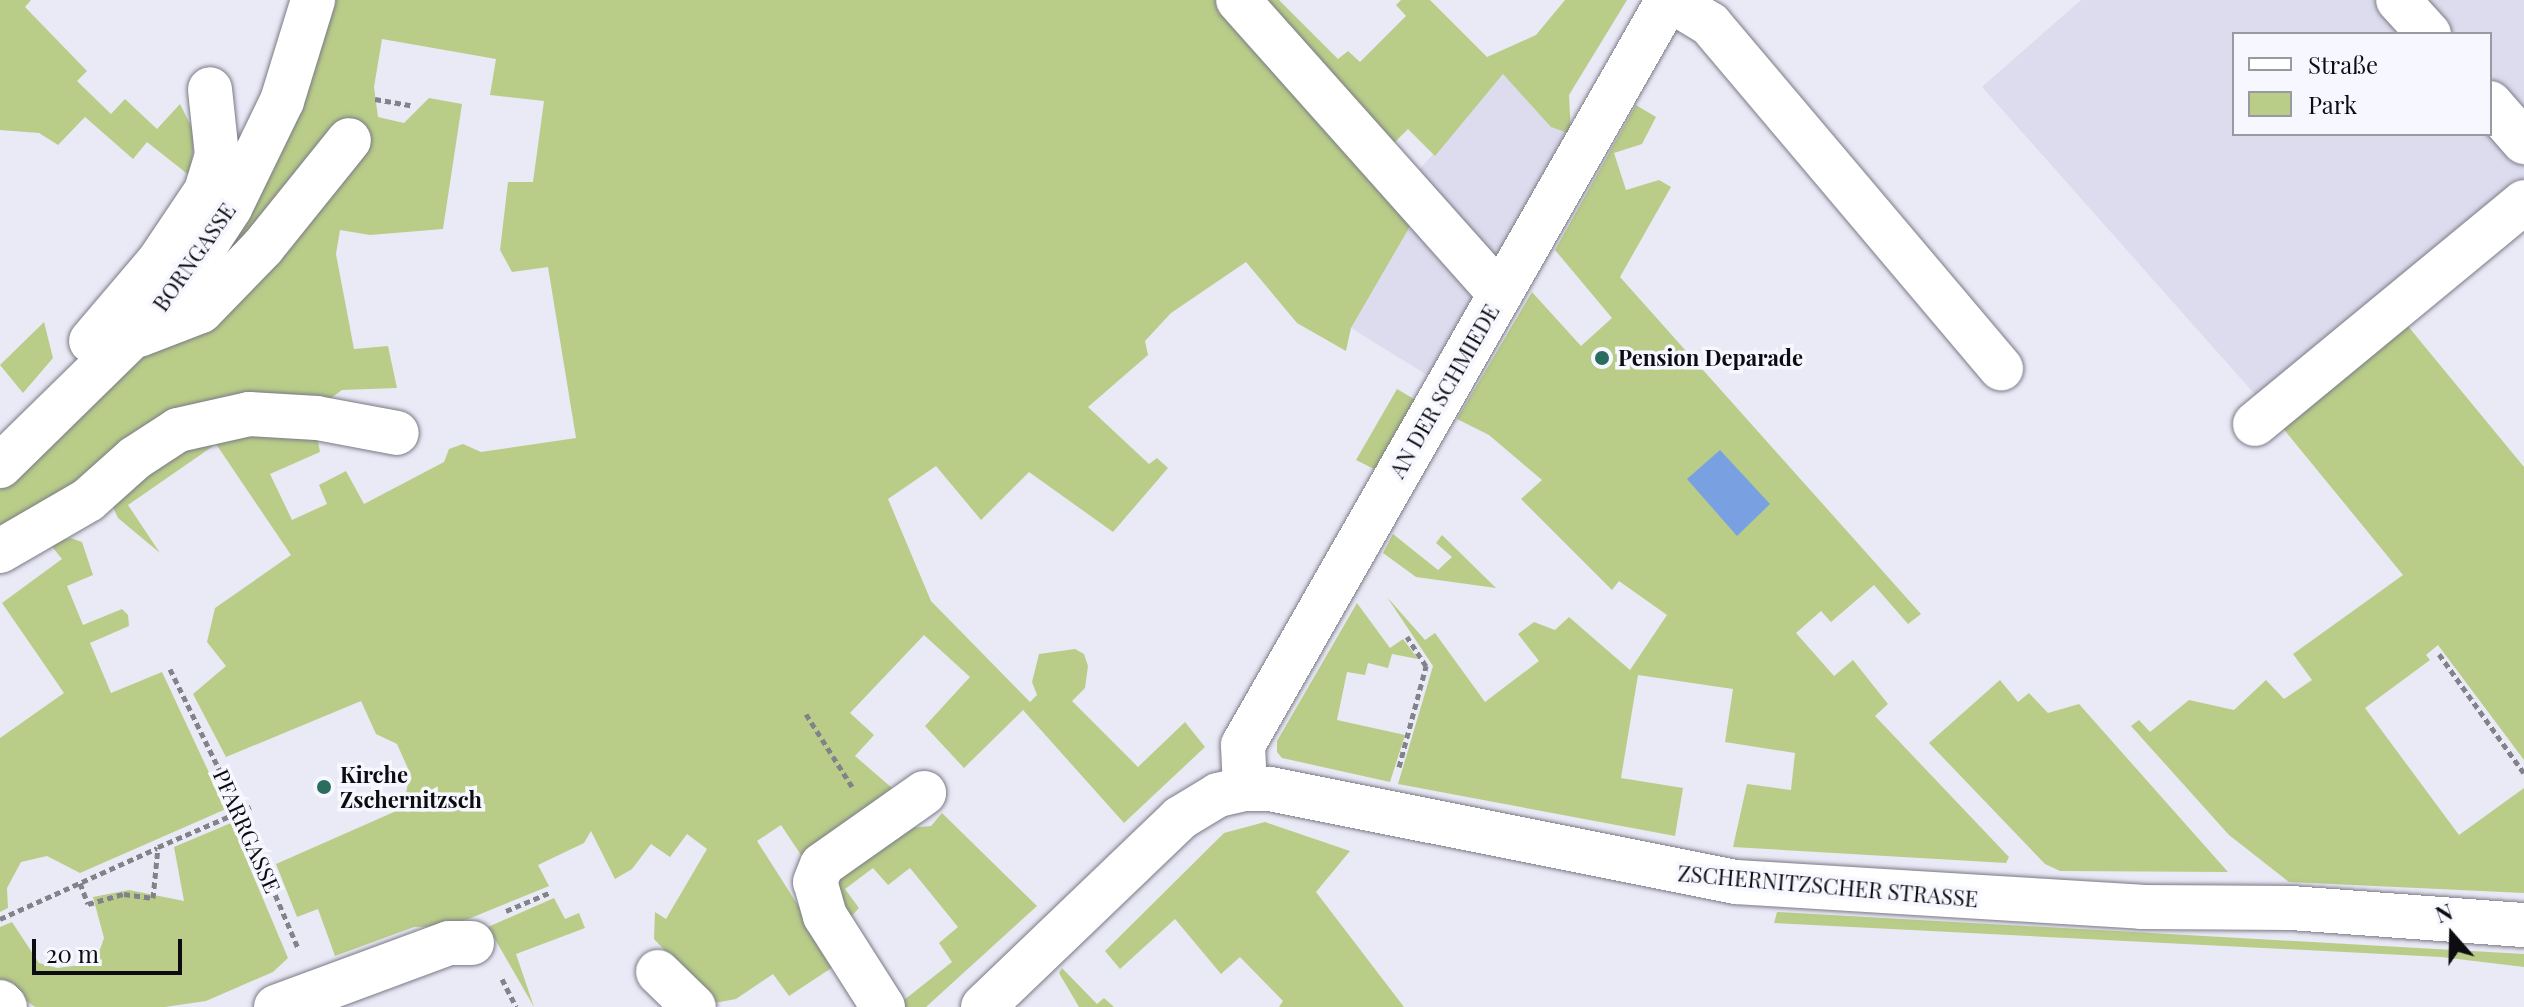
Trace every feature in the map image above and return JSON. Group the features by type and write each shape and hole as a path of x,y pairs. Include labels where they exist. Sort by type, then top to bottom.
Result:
{"street":[{"name":"BORNGASSE","path":"0,466 38,425 133,336 194,263 230,208 282,101 313,0"},
{"path":"1238,0 1500,294"},
{"name":"AN DER SCHMIEDE","path":"1245,789 1243,745 1669,0 1710,24 2001,368"},
{"path":"2398,0 2427,32"},
{"path":"38,425 78,357 159,261 206,191 217,155 210,89"},
{"path":"2492,105 2524,142"},
{"path":"133,336 157,332 201,311 263,247 349,140"},
{"path":"2255,424 2524,202"},
{"path":"0,551 94,506 146,451 178,430 249,414 317,418 397,433"},
{"name":"ZSCHERNITZSCHER STRASSE","path":"983,1007 1180,818 1218,795 1245,789 1270,789 1736,882 2141,907 2291,908 2524,925"},
{"path":"883,1007 825,916 815,882 822,865 924,793"},
{"path":"276,1007 321,995 485,929"},
{"path":"658,972 694,1007"},
{"path":"0,1002 5,1007"}],"path":[{"path":"360,96 410,105"},
{"path":"1386,814 1426,666 1407,637"},
{"path":"2439,654 2524,773"},
{"name":"PFARRGASSE","path":"170,669 240,812 321,995"},
{"path":"806,714 854,789"},
{"path":"0,919 251,807"},
{"path":"80,883 88,904 124,894 153,898 158,847"},
{"path":"485,929 551,892"}],"shaded area":[{"path":"2081,0 2524,0 2524,185 2517,178 2259,399 1982,87"},
{"path":"1503,74 1571,134 1504,252 1480,254 1413,177"},
{"path":"1416,216 1477,298 1432,378 1351,328"}],"green space":[{"path":"0,0 31,0 25,7 87,71 77,81 111,114 125,99 157,129 180,104 195,134 190,176 147,142 133,159 85,117 58,145 39,133 0,130"},
{"path":"332,0 1223,0 1416,216 1351,328 1346,351 1297,323 1246,262 1171,313 1145,341 1148,355 1088,407 1149,464 1157,458 1168,468 1113,532 1029,472 981,520 936,466 888,499 931,601 1030,702 1037,695 1032,682 1039,654 1075,649 1084,654 1088,666 1085,688 1072,701 1138,767 1185,722 1205,747 1124,823 1023,710 964,768 925,726 970,677 924,635 850,713 874,735 855,756 892,788 801,855 781,825 757,841 836,965 789,996 773,974 736,999 714,1003 654,939 655,912 666,919 707,849 687,834 670,857 651,844 632,869 615,879 591,831 584,843 538,865 549,886 451,926 414,927 335,956 318,909 297,917 276,864 403,808 410,773 397,744 376,734 361,701 226,757 193,694 226,666 207,642 215,608 291,555 216,444 128,505 160,553 118,518 111,503 117,491 179,443 241,425 317,436 320,452 270,474 292,520 327,504 319,485 346,471 364,504 444,462 449,449 463,444 481,452 576,438 548,267 512,272 500,250 508,182 533,182 544,101 490,95 496,59 382,39 374,87 378,117 404,123 429,98 462,104 443,229 370,235 340,230 336,254 354,349 388,346 397,388 342,390 327,401 238,402 193,413 140,437 74,488 0,526 0,490 168,321 243,216"},
{"path":"1255,0 1279,0 1338,59 1348,51 1360,62 1406,16 1396,5 1401,0 1430,0 1487,57 1536,35 1565,0 1627,0 1569,95 1571,134 1551,127 1503,74 1435,156 1408,129 1386,151"},
{"path":"1636,105 1656,117 1642,144 1614,153 1626,190 1659,180 1671,187 1620,277 1921,614 1908,624 1874,585 1831,622 1821,611 1796,633 1834,676 1853,660 1888,704 1875,716 2009,857 2006,863 1733,847 1747,784 1791,790 1795,753 1725,742 1733,689 1638,675 1621,778 1683,788 1675,836 1398,784 1433,666 1387,597 1425,640 1435,633 1485,702 1539,661 1518,634 1534,622 1555,630 1569,617 1630,670 1667,615 1619,581 1612,590 1521,499 1542,480 1489,435 1457,419 1532,292 1581,346 1612,318 1555,250"},
{"path":"44,322 53,358 23,393 0,365"},
{"path":"2407,325 2524,467 2524,760 2438,645 2426,655 2430,660 2365,708 2459,835 2524,788 2524,893 2289,882 2229,835 2131,726 2139,720 2150,732 2189,700 2234,710 2266,680 2284,699 2312,680 2293,654 2403,575 2282,427"},
{"path":"1397,389 1419,402 1378,471 1356,460"},
{"path":"1393,534 1438,570 1452,557 1436,543 1442,535 1496,588 1416,577 1383,553"},
{"path":"71,538 82,542 93,575 67,586 83,625 122,609 128,615 129,626 90,643 111,693 162,672 226,809 80,873 47,856 21,862 7,888 8,908 0,912 0,738 64,693 2,603 62,559 49,543"},
{"path":"1357,603 1390,648 1403,639 1418,659 1392,654 1388,668 1368,663 1365,675 1347,672 1337,720 1405,735 1390,782 1282,758 1277,752 1277,741"},
{"path":"2000,680 2018,702 2029,693 2048,713 2079,704 2228,872 2060,871 2045,864 1929,743"},
{"path":"942,813 1037,906 926,1007 901,1007 899,1004 952,962 939,943 958,927 910,868 888,885 873,868 845,889 859,908 845,923 834,879 897,829 931,826"},
{"path":"1265,822 1350,851 1316,892 1404,1007 1279,1007 1283,1001 1240,957 1221,974 1175,919 1120,969 1105,951 1224,833"},
{"path":"231,823 288,958 273,972 206,1001 165,1007 35,1007 0,982 0,927 12,922 39,963 57,968 89,964 97,958 104,938 93,897 129,890 184,901 174,847"},
{"path":"554,898 565,919 579,913 585,928 516,954 534,1007 488,927"},
{"path":"1777,912 2524,954 2524,967 2441,957 1774,923"},
{"path":"1062,968 1097,1004 1104,998 1114,1007 1079,1007 1059,973"}],"water":[{"path":"1720,450 1770,504 1737,536 1687,479"}],"place":[{"name":"Pension Deparade","path":"1602,358"},
{"name":"Kirche Zschernitzsch","path":"324,787"}]}
